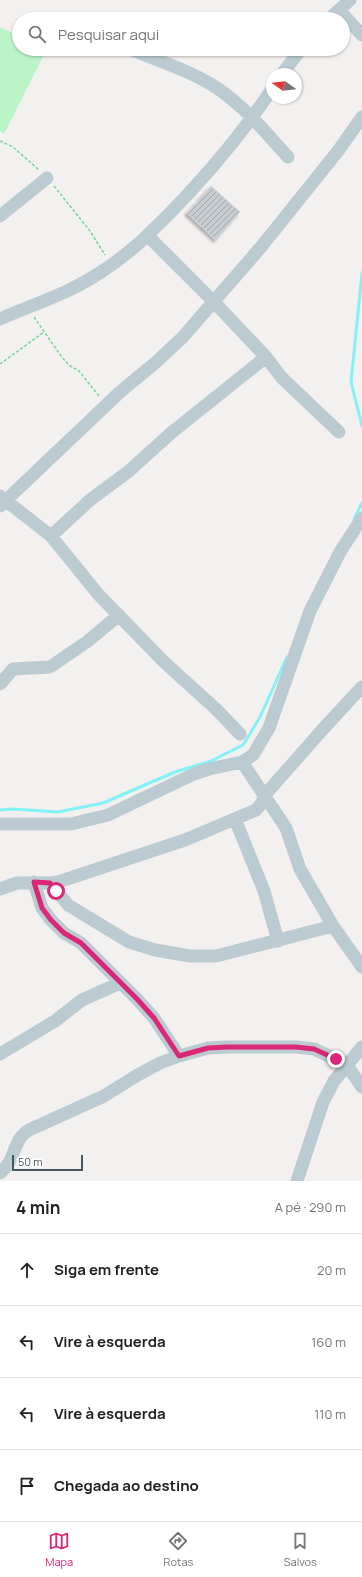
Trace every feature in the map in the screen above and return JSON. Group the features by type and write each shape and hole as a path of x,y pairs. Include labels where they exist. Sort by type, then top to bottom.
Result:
{"street":[{"path":"339,10 350,0"},
{"path":"350,22 362,35"},
{"path":"146,56 206,82 218,89 253,118 288,157"},
{"path":"287,68 296,56"},
{"path":"0,319 27,307 50,300 74,288 112,265 134,249 193,189 219,160 253,118 266,98"},
{"path":"240,734 216,709 164,662 118,615 98,594 51,536 19,510 2,501 182,338 310,187 362,117"},
{"path":"0,216 47,178"},
{"path":"148,236 266,357 282,378 339,432"},
{"path":"51,536 90,500 129,471 171,434 266,357"},
{"path":"0,824 71,824 94,819 108,815 194,774 209,769 242,762 253,755 263,741 269,728 310,611 340,552 362,518"},
{"path":"0,684 13,669 50,667 57,663 88,641 118,615"},
{"path":"0,889 17,883 58,882 186,840 256,810 262,803 264,796 362,687"},
{"path":"242,762 286,828 300,869 333,926 361,965"},
{"path":"235,819 264,890 278,941"},
{"path":"34,882 42,908 51,920 64,933 81,943 154,1018 179,1056"},
{"path":"50,883 68,905 129,942 156,950 190,956 216,956 333,926"},
{"path":"0,1054 55,1021 82,1000 120,982"},
{"path":"0,1173 6,1168 14,1154 19,1139 23,1134 104,1096 160,1063 208,1048 296,1047 314,1049 346,1064 362,1087"},
{"path":"297,1181 310,1139 324,1102 334,1081 346,1064 362,1047"}],"path":[{"path":"0,141 13,147 32,163 57,188 90,231 112,265"},
{"path":"27,307 61,356 69,365 79,371 107,406"},
{"path":"0,364 44,332"}],"green space":[{"path":"0,27 12,33 12,56 43,56 4,134 0,131"}],"building":[{"path":"211,186 240,212 216,240 187,213"}],"waterway":[{"path":"362,273 351,382 362,426"},
{"path":"354,519 362,503"},
{"path":"0,810 12,809 58,812 103,803 175,772 211,761 243,745 260,717 287,657"}],"route":[{"path":"56,891 50,883 34,882 42,908 51,920 64,933 81,943 137,999 154,1018 179,1056 208,1048 296,1047 314,1049 326,1053 336,1059"}]}
